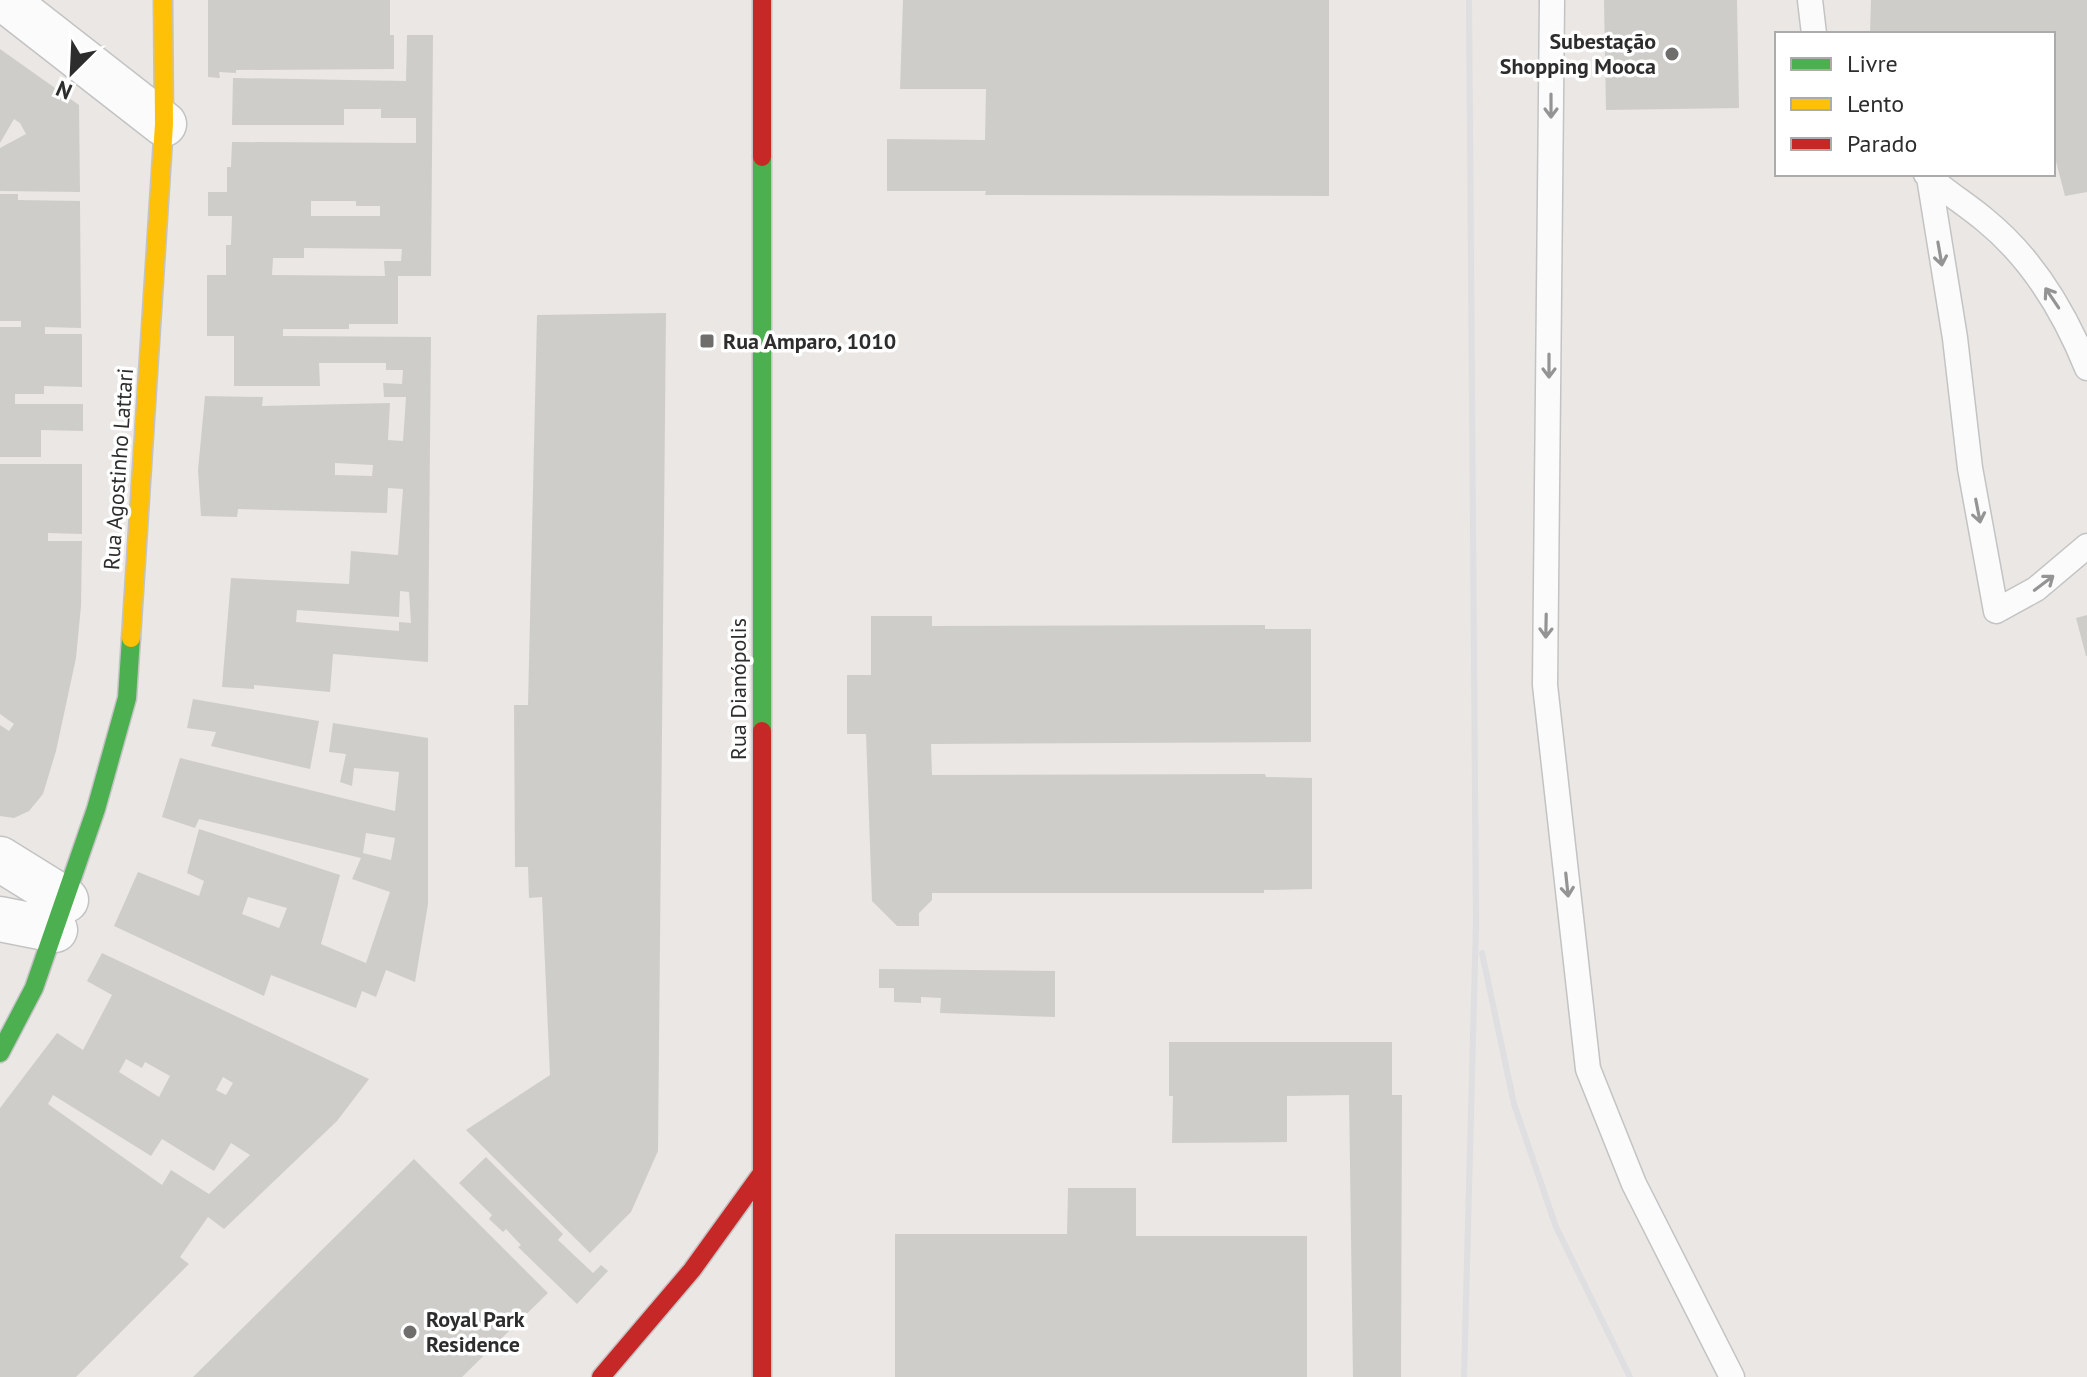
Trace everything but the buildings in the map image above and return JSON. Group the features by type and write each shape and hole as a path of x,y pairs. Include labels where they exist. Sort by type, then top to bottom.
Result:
{"street":[{"path":"5,0 164,124"},
{"name":"Rua Agostinho Lattari","path":"0,1053 34,989 61,915 108,775 127,698 164,124 163,0"},
{"name":"Rua Dianópolis","path":"762,0 762,1377"},
{"path":"0,859 61,915"},
{"path":"0,919 61,915"},
{"path":"601,1377 692,1270 762,1173"}],"lane":[{"path":"1552,0 1545,685 1588,1069 1634,1184 1732,1377"},
{"path":"1810,0 1814,32"},
{"path":"1927,176 1987,221 2026,261 2057,304 2087,368"},
{"path":"1927,176 1955,338 1970,468 1996,611 2036,589 2087,546"}],"railway":[{"path":"1464,1377 1476,923 1469,0"},
{"path":"1482,953 1514,1104 1556,1227 1630,1377"}],"traffic: fast":[{"path":"762,157 762,731"},
{"path":"0,1053 34,988 96,809 127,698 131,638"}],"traffic: slow":[{"path":"131,638 164,124 163,0"}],"traffic: jam":[{"path":"762,0 762,157"},
{"path":"762,731 762,1377"},
{"path":"601,1377 692,1270 762,1173"}],"place":[{"name":"Subestação Shopping Mooca","path":"1672,54"},
{"name":"Rua Amparo, 1010","path":"707,341"},
{"name":"Royal Park Residence","path":"410,1332"}]}
